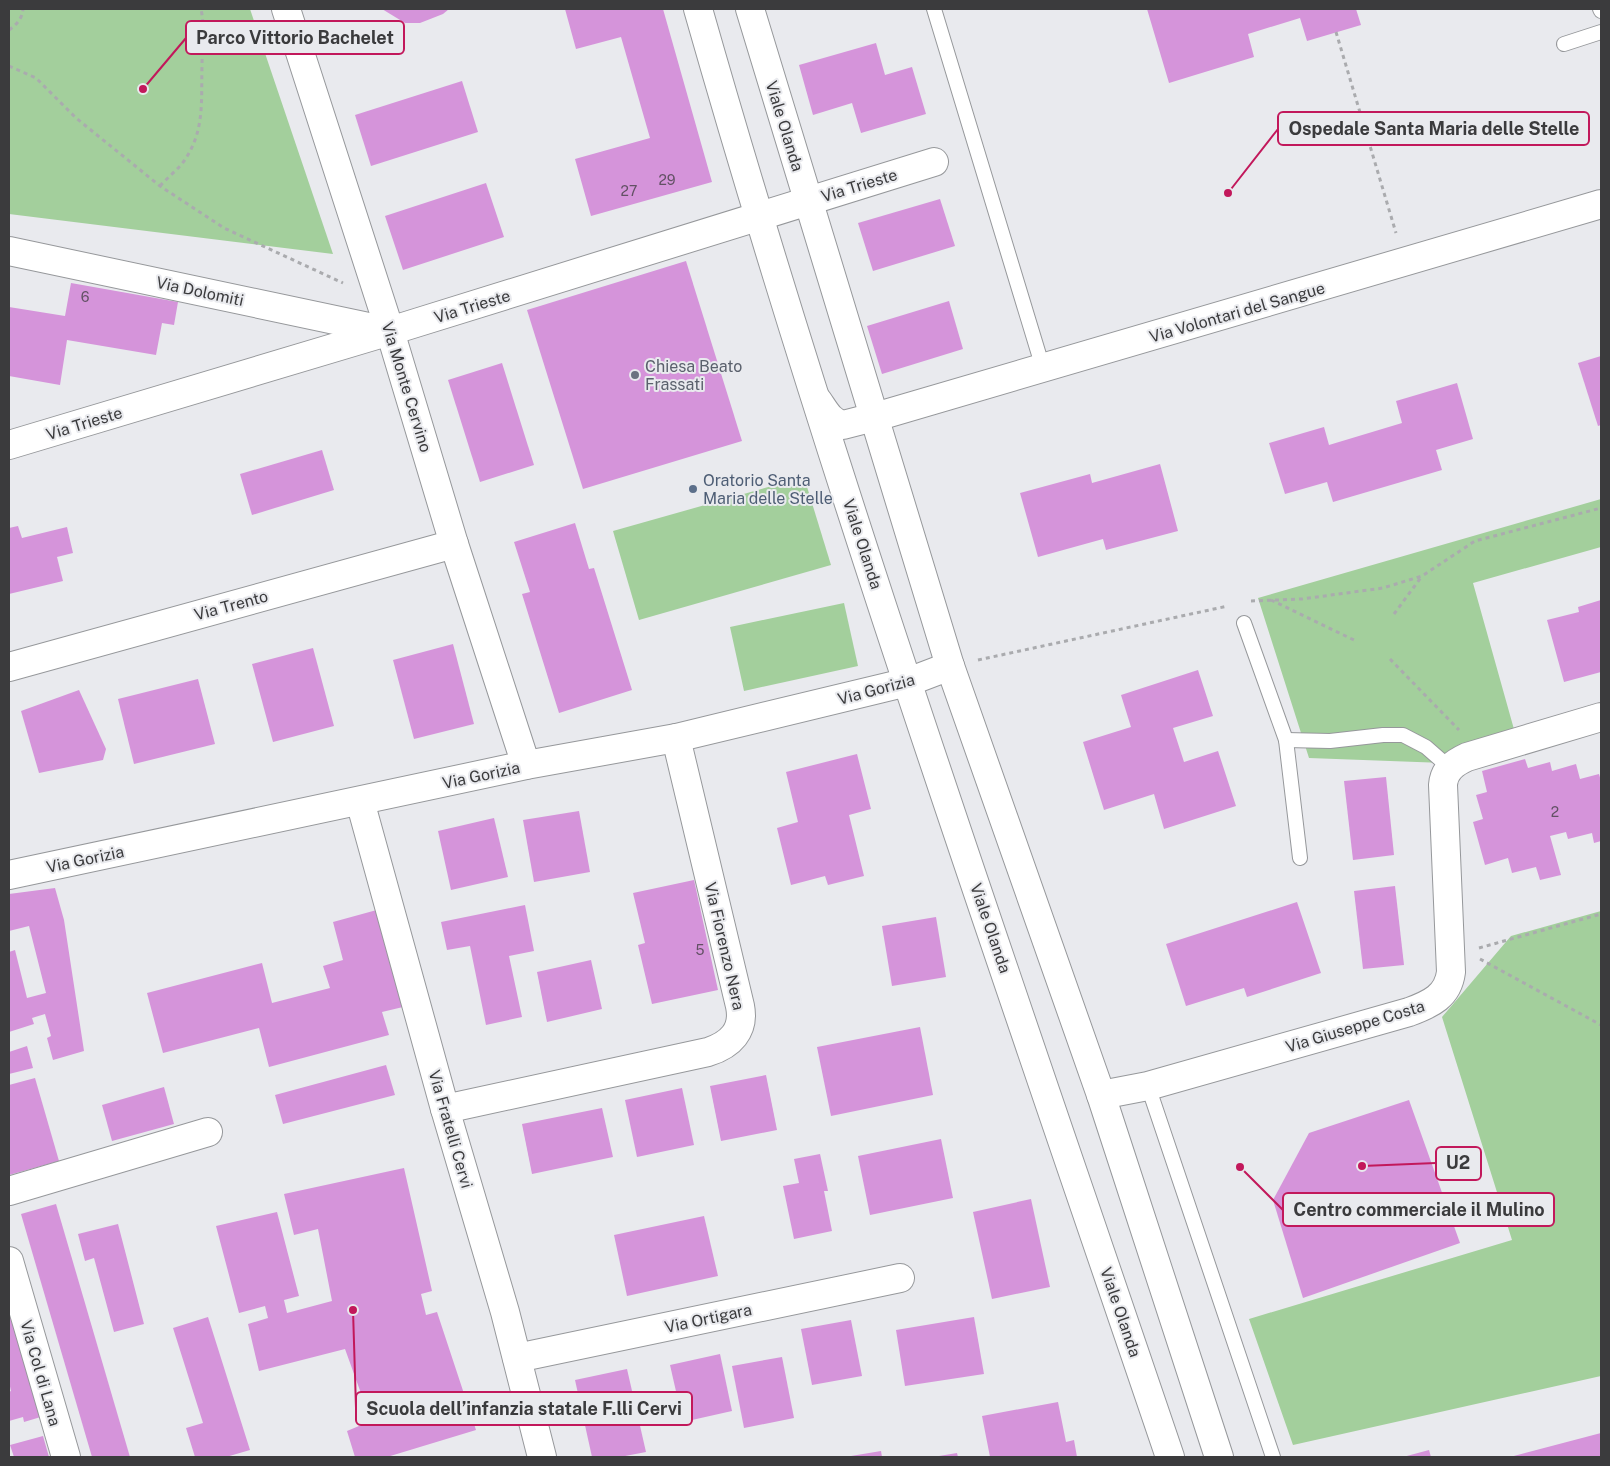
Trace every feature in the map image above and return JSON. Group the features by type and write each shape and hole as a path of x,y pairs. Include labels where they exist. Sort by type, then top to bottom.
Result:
{"street":[{"name":"Via Monte Cervino","path":"286,9 390,331 454,544 526,765"},
{"name":"Viale Olanda","path":"698,9 757,216 908,682 1170,1457"},
{"name":"Viale Olanda","path":"750,9 950,666 1100,1095 1219,1457"},
{"name":"Via Trieste","path":"9,446 390,331 934,162"},
{"name":"Via Volontari del Sangue","path":"873,416 882,415 1406,264 1601,204"},
{"name":"Via Dolomiti","path":"9,251 390,331"},
{"name":"Viale Olanda","path":"816,398 827,415 837,424 843,425 873,416"},
{"name":"Via Trento","path":"9,667 454,544"},
{"name":"Via Gorizia","path":"9,875 526,765 676,738 908,682 950,666"},
{"path":"1458,762 1601,717"},
{"name":"Via Fiorenzo Nera","path":"445,1109 708,1052 724,1046 736,1034 741,1021 740,1006 676,738"},
{"name":"Via Giuseppe Costa","path":"1100,1095 1148,1086 1410,1012 1436,1000 1444,993 1451,977 1443,785 1458,762"},
{"name":"Via Fratelli Cervi","path":"360,801 445,1109 517,1358 542,1457"},
{"path":"9,1191 208,1132"},
{"name":"Via Col di Lana","path":"9,1261 66,1457"},
{"name":"Via Ortigara","path":"517,1358 900,1278"}],"lane":[{"path":"934,9 1043,368"},
{"path":"1564,44 1601,32"},
{"path":"1244,623 1286,740 1300,858"},
{"path":"1286,740 1330,741 1383,735 1403,735 1458,762"},
{"path":"1148,1086 1273,1457"}],"path":[{"path":"9,30 17,24 22,16 22,9"},
{"path":"160,186 186,159 197,139 202,112 202,65 205,26 201,9"},
{"path":"1336,32 1406,264"},
{"path":"9,66 36,78 76,118 160,186 224,228 272,252 344,283 350,290"},
{"path":"1243,602 1302,599 1383,588 1422,576 1475,542 1601,508"},
{"path":"1394,614 1422,576"},
{"path":"1270,600 1356,641"},
{"path":"950,666 1233,605"},
{"path":"1390,659 1458,728 1458,762"},
{"path":"1475,949 1601,914"},
{"path":"1474,956 1601,1025"}],"green space":[{"path":"9,9 250,9 333,254 9,214"},
{"path":"804,477 831,565 639,620 613,531"},
{"path":"1601,499 1601,547 1473,583 1517,740 1444,763 1309,758 1258,598"},
{"path":"844,603 858,666 744,691 730,627"},
{"path":"1601,911 1601,1376 1293,1445 1249,1319 1512,1240 1442,1017 1511,936"}],"building":[{"path":"382,9 449,9 443,14 420,23 405,23"},
{"path":"565,9 663,9 712,182 591,216 575,159 650,138 621,37 576,49"},
{"path":"1147,9 1356,9 1361,25 1307,41 1300,18 1248,34 1254,57 1169,83"},
{"path":"876,43 885,75 912,67 926,114 861,133 852,103 813,115 799,65"},
{"path":"462,81 478,132 371,166 355,115"},
{"path":"486,183 504,237 403,270 385,216"},
{"path":"940,199 955,246 873,271 858,223"},
{"name":"Chiesa Beato Frassati","path":"686,261 742,441 583,489 527,310"},
{"path":"71,283 178,302 174,325 162,323 156,355 67,340 60,385 9,376 9,307 65,316"},
{"path":"949,301 963,349 882,374 867,326"},
{"path":"1601,356 1601,425 1598,426 1578,363"},
{"path":"502,363 534,465 480,482 448,380"},
{"path":"1457,383 1473,439 1436,450 1442,470 1333,502 1327,482 1285,494 1269,443 1324,427 1329,445 1402,423 1396,401"},
{"path":"322,450 334,490 252,515 240,474"},
{"path":"1160,464 1178,531 1106,550 1103,539 1038,557 1020,493 1090,474 1092,483"},
{"path":"575,523 589,569 594,568 632,690 559,713 522,594 530,592 514,542"},
{"path":"18,526 22,538 67,527 73,553 57,557 63,581 9,594 9,528"},
{"path":"1601,600 1601,672 1564,682 1547,620 1579,612 1578,607"},
{"path":"453,644 474,724 414,739 393,660"},
{"path":"313,648 334,726 273,742 252,664"},
{"path":"1198,670 1213,716 1173,728 1184,762 1218,751 1236,806 1164,829 1154,794 1104,810 1083,742 1131,727 1121,695"},
{"path":"198,679 215,744 134,764 118,699"},
{"path":"79,690 106,749 103,760 39,773 21,711"},
{"path":"857,754 871,809 849,815 864,876 828,885 825,876 791,885 777,828 798,822 786,772"},
{"path":"1525,759 1528,768 1550,762 1552,771 1576,764 1580,779 1599,774 1601,781 1601,841 1594,843 1592,833 1568,839 1566,832 1550,836 1561,875 1540,880 1536,867 1512,873 1508,858 1485,865 1473,822 1483,819 1476,795 1487,792 1482,771"},
{"path":"1386,777 1394,855 1353,860 1344,781"},
{"path":"579,811 590,872 534,882 523,820"},
{"path":"494,818 508,877 451,890 438,831"},
{"path":"694,880 718,990 652,1004 638,945 645,943 633,893"},
{"path":"1395,886 1404,965 1363,969 1354,891"},
{"path":"55,888 64,920 84,1051 53,1060 47,1038 51,1036 45,1014 32,1018 34,1024 9,1032 9,952 15,950 27,998 46,993 29,926 9,931 9,894"},
{"path":"1297,902 1321,973 1247,997 1244,988 1186,1006 1166,944"},
{"path":"525,905 534,951 509,956 522,1017 486,1025 470,946 447,950 441,922"},
{"path":"384,908 403,1007 382,1012 389,1035 269,1067 259,1028 163,1053 147,993 262,963 272,1003 330,988 323,966 343,960 333,922"},
{"path":"936,917 946,977 892,986 882,926"},
{"path":"591,960 602,1009 547,1022 537,972"},
{"path":"920,1027 933,1095 831,1116 817,1047"},
{"path":"27,1046 33,1068 9,1074 9,1052"},
{"path":"386,1065 395,1095 283,1124 275,1095"},
{"path":"766,1075 777,1130 721,1141 710,1086"},
{"path":"35,1078 59,1161 9,1175 9,1085"},
{"path":"164,1087 174,1124 112,1141 102,1105"},
{"path":"682,1088 694,1145 637,1157 625,1100"},
{"path":"1409,1100 1460,1243 1303,1298 1273,1200 1309,1133"},
{"path":"602,1108 613,1157 532,1174 522,1124"},
{"path":"941,1139 953,1198 870,1215 858,1156"},
{"path":"820,1154 828,1191 824,1191 832,1231 794,1239 783,1186 799,1183 794,1159"},
{"path":"404,1168 432,1291 421,1294 426,1315 437,1312 476,1430 387,1457 355,1457 347,1431 371,1421 345,1349 259,1371 248,1324 268,1318 265,1306 239,1313 216,1226 277,1212 299,1296 284,1300 287,1313 332,1301 318,1229 294,1235 284,1194"},
{"path":"1031,1199 1050,1287 992,1299 973,1212"},
{"path":"56,1204 130,1457 92,1457 21,1214"},
{"path":"704,1216 718,1276 627,1296 614,1235"},
{"path":"118,1224 144,1324 114,1332 94,1258 85,1261 78,1234"},
{"path":"9,1296 44,1416 24,1422 23,1417 9,1421 9,1392 11,1391 9,1382"},
{"path":"208,1317 250,1450 226,1457 195,1457 186,1428 203,1423 173,1328"},
{"path":"974,1317 984,1374 905,1386 896,1330"},
{"path":"851,1320 862,1376 812,1385 801,1329"},
{"path":"720,1354 732,1411 683,1422 670,1365"},
{"path":"782,1357 794,1418 744,1428 732,1366"},
{"path":"627,1369 646,1452 620,1457 592,1457 575,1380"},
{"path":"1058,1402 1066,1442 1074,1440 1077,1457 990,1457 982,1416"},
{"path":"1601,1433 1601,1457 1510,1457"},
{"path":"43,1436 49,1457 14,1457 10,1445"},
{"path":"1429,1450 1431,1457 1403,1457"},
{"path":"881,1451 882,1457 851,1457 851,1456"},
{"path":"957,1453 958,1457 939,1457 939,1456"}],"place":[{"name":"Parco Vittorio Bachelet","path":"143,89"},
{"name":"Ospedale Santa Maria delle Stelle","path":"1228,193"},
{"name":"Chiesa Beato Frassati","path":"635,375"},
{"name":"Oratorio Santa Maria delle Stelle","path":"693,489"},
{"name":"U2","path":"1362,1166"},
{"name":"Centro commerciale il Mulino","path":"1240,1167"},
{"name":"Scuola dell’infanzia statale F.lli Cervi","path":"353,1310"}]}
